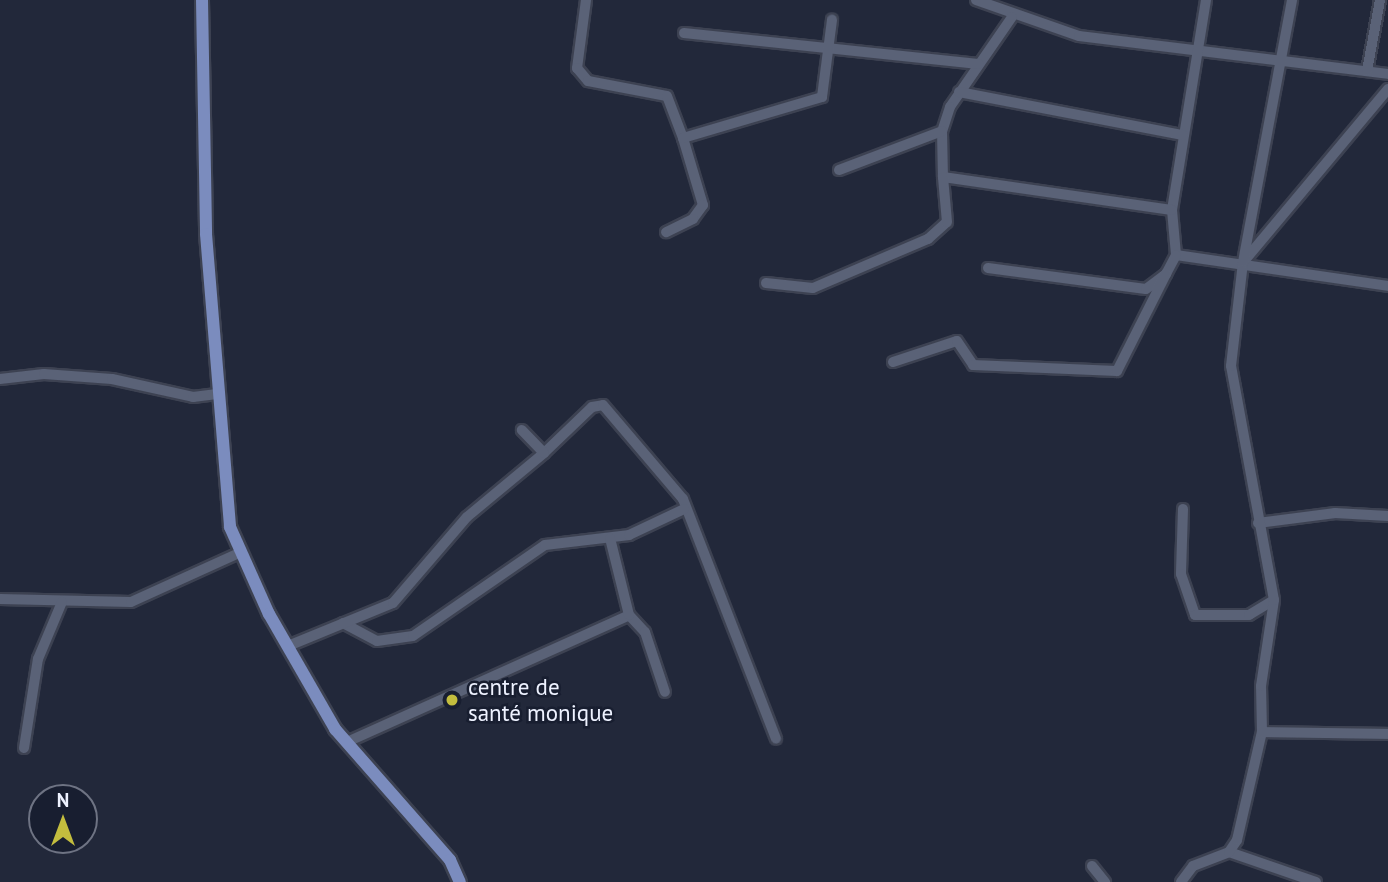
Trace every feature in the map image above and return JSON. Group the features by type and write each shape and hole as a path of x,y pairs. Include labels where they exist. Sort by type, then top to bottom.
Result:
{"main road":[{"path":"202,0 217,394 230,527 288,646 346,742 450,860 460,882"}],"street":[{"path":"586,0 577,68 587,81 667,96 683,138 703,205 693,219 666,232"},
{"path":"976,0 1012,17 1079,36 1200,46 1388,74"},
{"path":"892,362 957,341 973,365 1117,371 1176,255 1172,210 1206,0"},
{"path":"1229,852 1262,732 1261,686 1273,600 1231,366 1243,262 1283,60 1292,0"},
{"path":"1367,71 1380,0"},
{"path":"766,284 813,288 928,239 947,222 942,131 959,92 1012,17"},
{"path":"683,138 822,97 832,51 832,20"},
{"path":"684,33 832,51 978,64"},
{"path":"1243,262 1388,89"},
{"path":"959,92 1183,135"},
{"path":"839,170 942,131"},
{"path":"943,177 1172,210"},
{"path":"1176,255 1243,262 1388,286"},
{"path":"988,268 1123,289 1146,289 1166,274"},
{"path":"0,379 44,374 112,379 193,397 217,394"},
{"path":"288,646 393,603 467,517 544,453 592,407 603,405 682,499 776,739"},
{"path":"522,430 544,453"},
{"path":"343,623 377,641 412,636 545,545 610,538 684,509"},
{"path":"1183,509 1181,574 1195,615 1249,615 1273,600"},
{"path":"1258,523 1335,513 1388,516"},
{"path":"610,538 629,615 645,632 665,692"},
{"path":"0,599 131,602 241,552"},
{"path":"24,748 38,659 62,601"},
{"path":"346,742 629,615"},
{"path":"1262,732 1388,734"},
{"path":"1181,882 1193,866 1229,852 1317,882"},
{"path":"1091,866 1105,882"}],"place":[{"name":"centre de santé monique","path":"452,700"}]}
